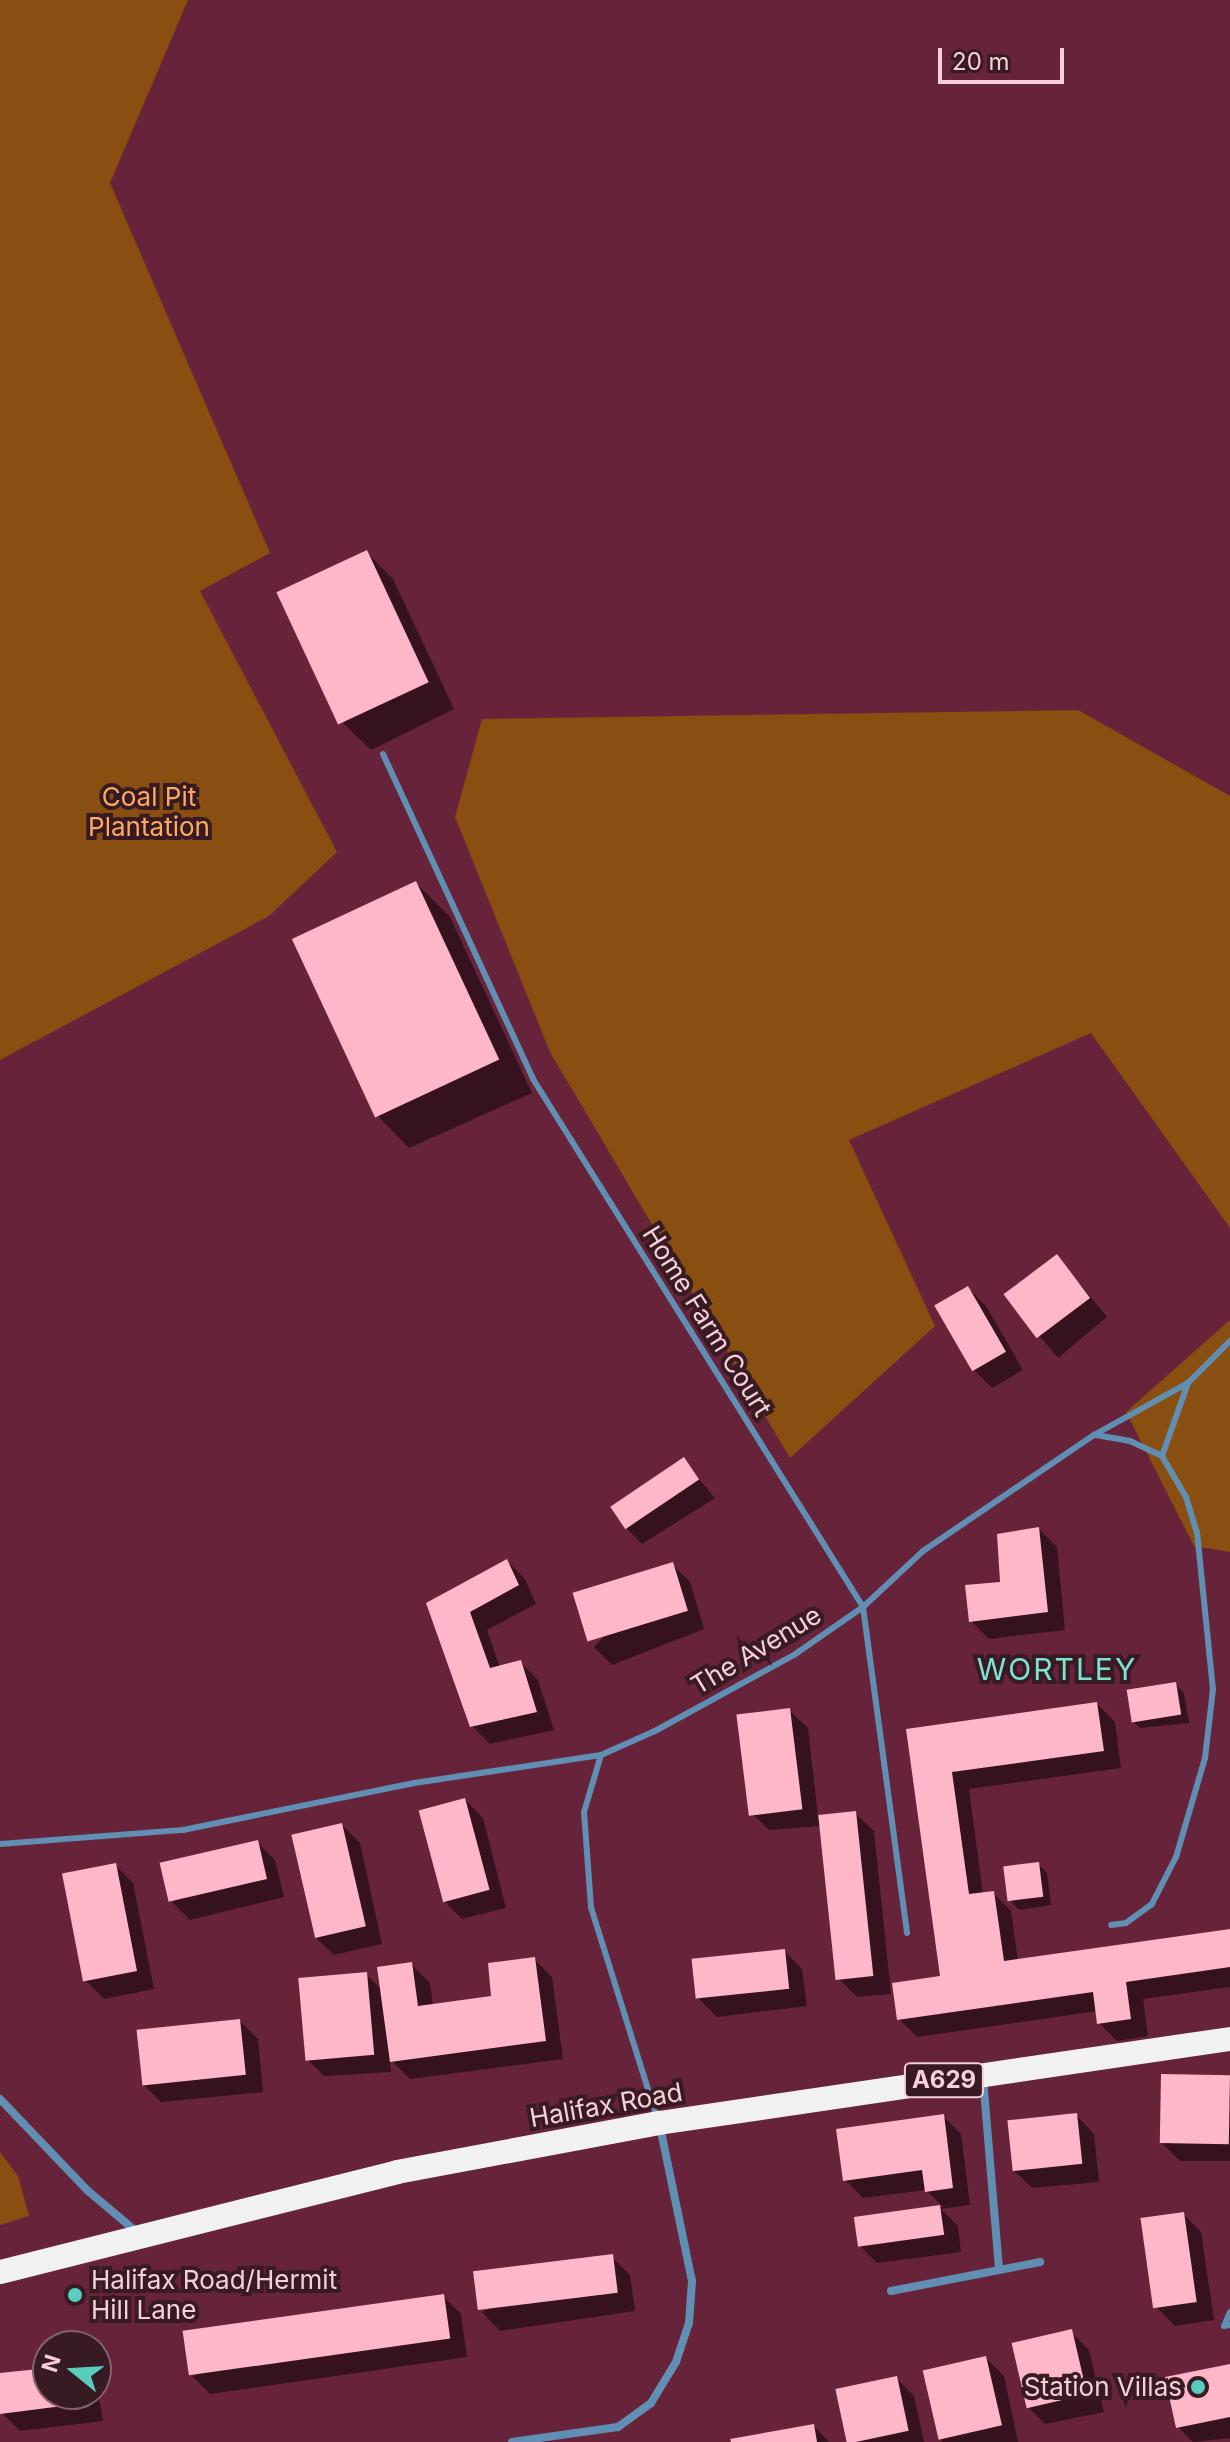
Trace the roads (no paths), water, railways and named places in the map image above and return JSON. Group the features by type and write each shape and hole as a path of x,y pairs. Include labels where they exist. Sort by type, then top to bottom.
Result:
{"highway":[{"name":"Halifax Road","path":"0,2272 140,2234 397,2172 659,2123 1230,2039"}],"street":[{"path":"983,2074 999,2269"},
{"path":"0,2099 77,2180 140,2234"},
{"path":"512,2442 618,2427 651,2403 676,2362 689,2323 692,2281 659,2123"},
{"path":"891,2291 1040,2262"}],"lane":[{"name":"Home Farm Court","path":"383,754 533,1079 863,1607 907,1933"},
{"name":"The Avenue","path":"0,1844 183,1830 414,1783 601,1755 794,1655 863,1607 923,1551 1094,1435 1188,1383 1230,1341"},
{"path":"1162,1456 1188,1383"},
{"path":"1094,1435 1130,1441 1162,1456 1186,1497 1197,1532 1213,1689 1205,1758 1176,1857 1152,1904 1126,1923 1111,1925"},
{"path":"601,1755 584,1812 591,1907 659,2123"},
{"path":"1230,2312 1224,2326 1230,2325"}],"place":[{"name":"Halifax Road/Hermit Hill Lane","path":"75,2295"},
{"name":"Station Villas","path":"1198,2387"}],"district":[{"name":"WORTLEY","path":"1057,1669"}],"park label":[{"name":"Coal Pit Plantation","path":"149,812"}]}
